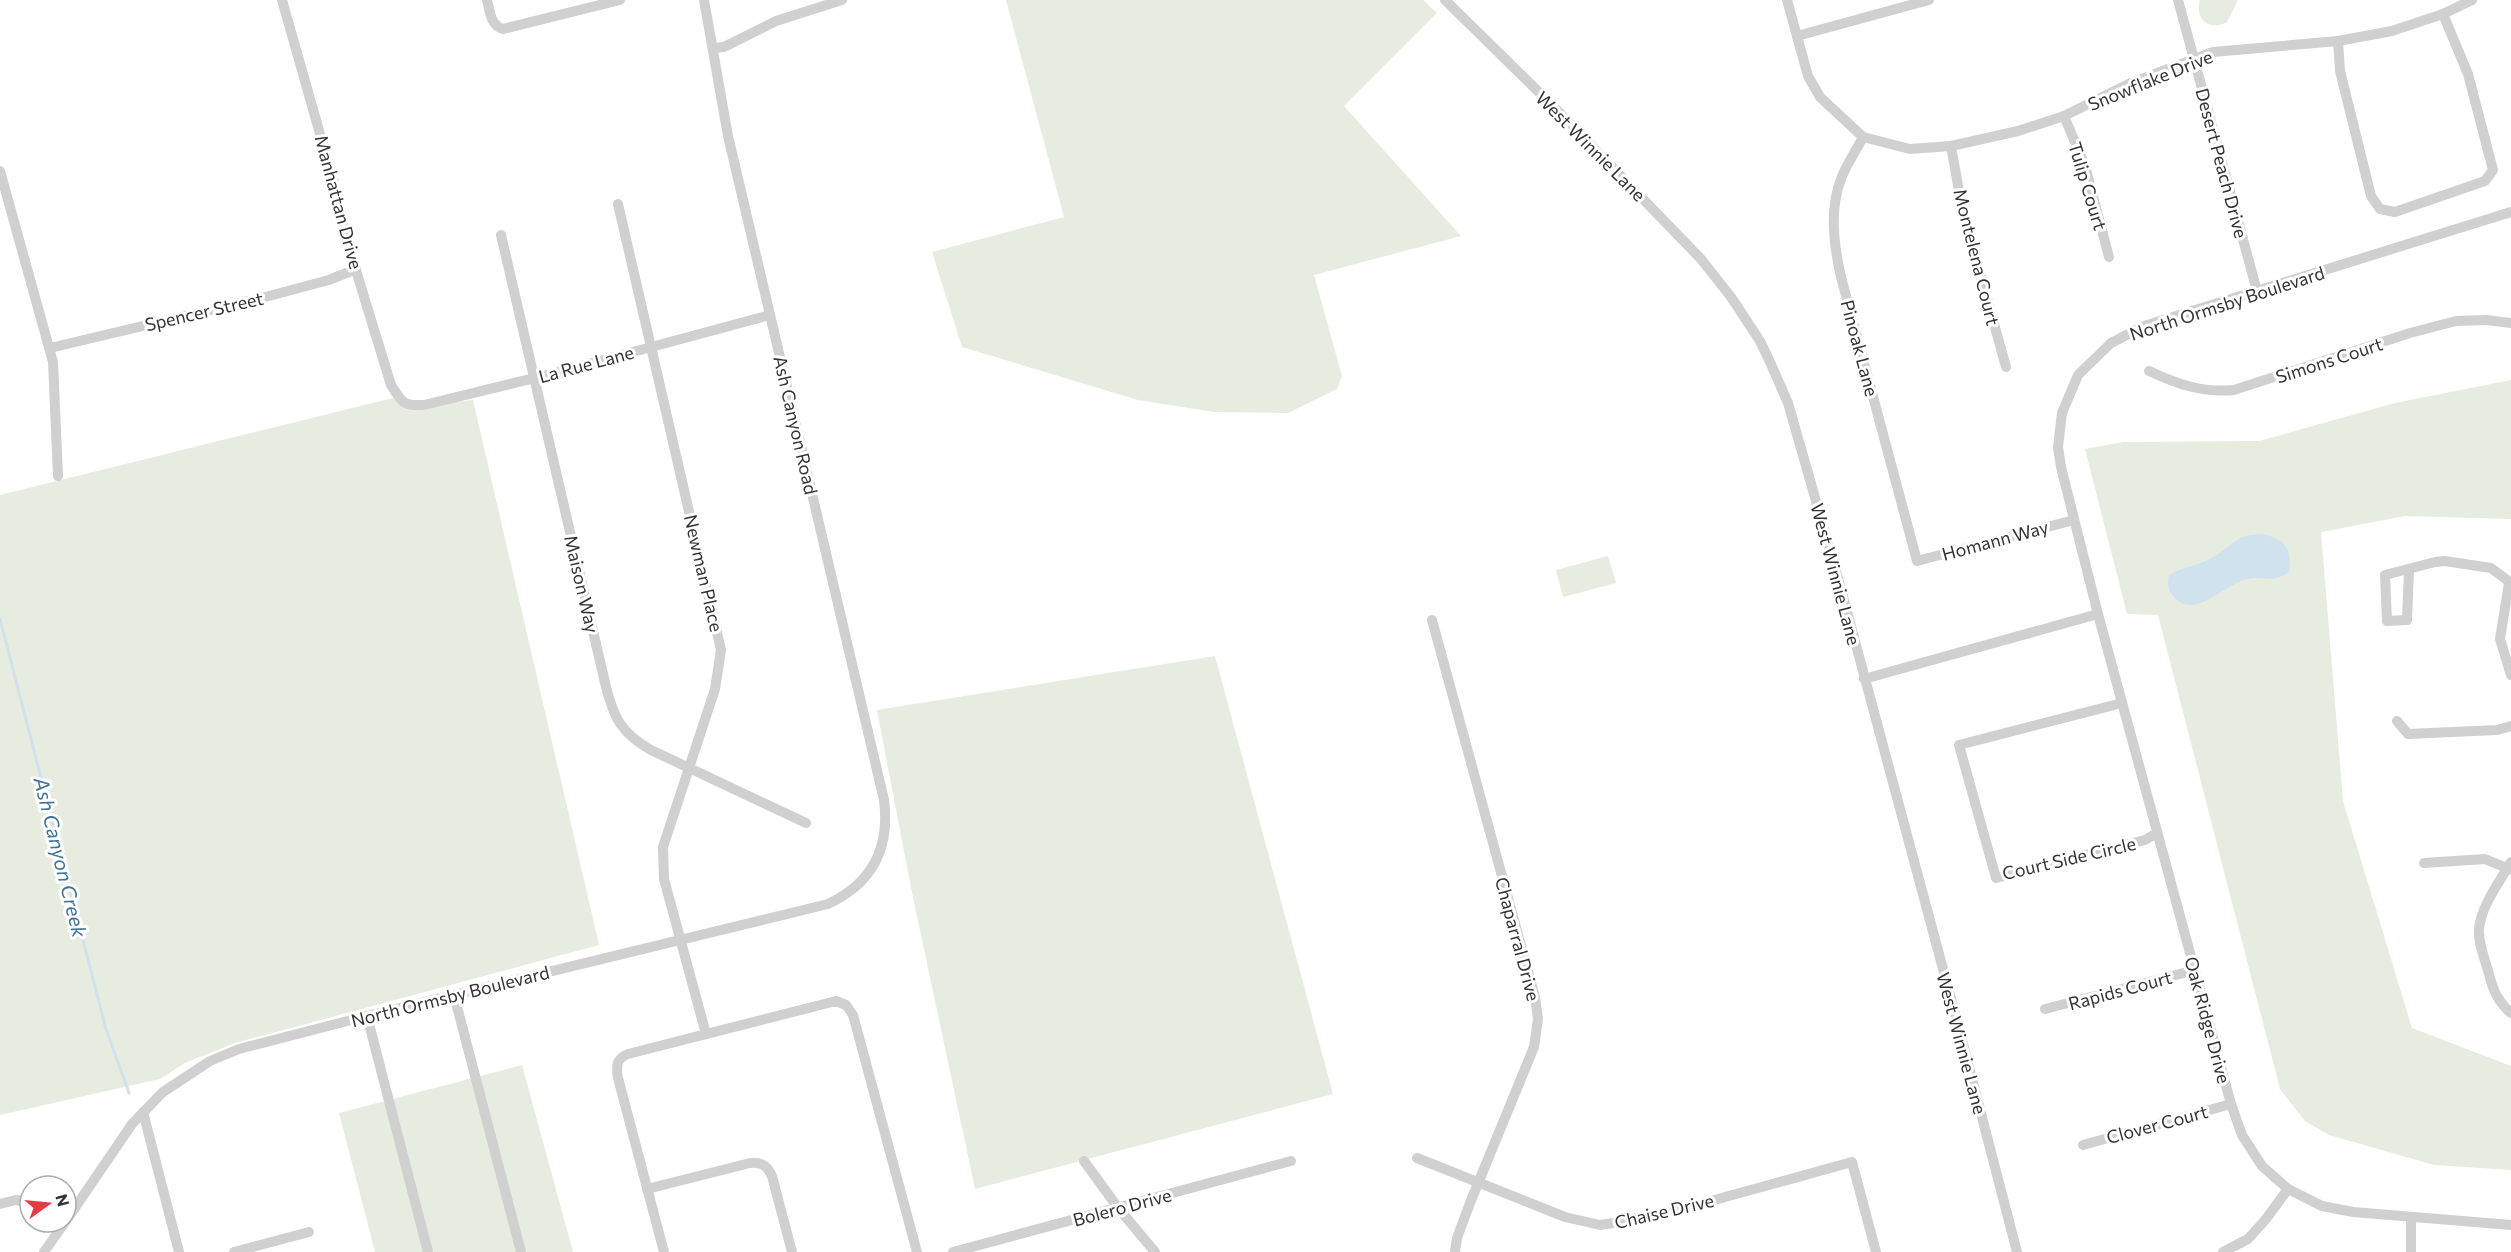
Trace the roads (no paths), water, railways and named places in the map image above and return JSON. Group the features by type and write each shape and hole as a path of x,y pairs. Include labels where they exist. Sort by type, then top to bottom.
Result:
{"street":[{"name":"Manhattan Drive","path":"282,0 356,269 391,385 402,402"},
{"path":"487,0 491,19 503,29 620,0"},
{"name":"Ash Canyon Road","path":"704,0 728,136 884,800 886,819 881,849"},
{"path":"713,48 724,47 800,12 842,0"},
{"path":"1787,0 1808,76 1820,98 1863,137"},
{"name":"Desert Peach Drive","path":"2178,0 2257,291"},
{"name":"Snowflake Drive","path":"1863,137 1910,150 1951,146 2018,131 2064,116 2131,83 2212,52 2247,47 2338,41 2392,31 2443,14 2472,0"},
{"path":"1797,36 1921,1"},
{"name":"West Winnie Lane","path":"1452,2 1701,259 1731,297 1760,341 1791,412 1957,1021 2017,1252"},
{"path":"2338,41 2340,71 2371,196 2380,209 2395,212 2485,181 2493,170 2468,75 2443,14"},
{"name":"Tulip Court","path":"2064,116 2085,166 2109,257"},
{"name":"Pinoak Lane","path":"1863,137 1841,178 1835,199 1835,245 1841,277 1917,561"},
{"name":"Montelena Court","path":"1951,146 1962,207 2006,367"},
{"path":"0,171 53,362 58,476"},
{"name":"Newman Place","path":"618,204 721,650 715,689 663,847 664,879 706,1034"},
{"name":"North Ormsby Boulevard","path":"2098,614 2058,447 2062,412 2078,375 2111,343 2144,326 2511,212"},
{"name":"Maison Way","path":"501,235 612,709 623,729 636,741 806,824"},
{"name":"Spencer Street","path":"50,348 269,296 329,280 356,269"},
{"name":"La Rue Lane","path":"402,402 410,406 424,405 770,315"},
{"name":"Simons Court","path":"2149,370 2183,386 2219,392 2234,390 2410,333 2456,321 2479,319 2511,323"},
{"name":"Homann Way","path":"1917,561 2074,520"},
{"path":"2409,570 2407,620 2388,621 2385,616 2385,575 2445,561 2491,568 2510,583 2500,639 2511,675"},
{"path":"1864,679 2098,614"},
{"name":"Oak Ridge Drive","path":"2098,614 2231,1104 2242,1135 2252,1152 2272,1178 2288,1190 2322,1206 2353,1212 2511,1225"},
{"name":"Chaparral Drive","path":"1432,620 1532,986 1538,1019 1534,1047 1458,1238 1455,1252"},
{"name":"Court Side Circle","path":"2122,703 1959,745 1996,878 2145,840 2157,832"},
{"path":"2397,721 2408,734 2497,730 2511,726"},
{"name":"North Ormsby Boulevard","path":"78,1203 143,1112 163,1092 210,1061 239,1049 367,1016 828,904 852,890 861,881 872,867 881,849"},
{"path":"2424,862 2485,859 2510,867 2484,911 2479,928 2480,943 2494,993 2511,1013"},
{"name":"Rapids Court","path":"2045,1009 2195,970"},
{"path":"454,995 521,1252"},
{"path":"664,1252 618,1078 617,1062 628,1054 830,1002 846,1005 853,1015 917,1252"},
{"path":"367,1016 428,1252"},
{"name":"Clover Court","path":"2083,1145 2231,1104"},
{"path":"143,1112 179,1252"},
{"name":"Chaise Drive","path":"1418,1158 1565,1217 1600,1225 1653,1217 1852,1162 1876,1252"},
{"path":"1084,1161 1119,1209 1155,1252"},
{"name":"Bolero Drive","path":"953,1252 1291,1161"},
{"path":"647,1189 750,1163 767,1166 772,1176 792,1252"},
{"path":"2223,1252 2248,1239 2288,1190"},
{"path":"0,1204 18,1200"},
{"path":"2411,1217 2411,1252"},
{"path":"234,1252 309,1232"},
{"name":"North Ormsby Boulevard","path":"44,1252 57,1234"}],"water":[{"path":"2260,534 2275,538 2285,545 2289,556 2289,572 2271,579 2244,580 2210,599 2193,605 2177,600 2170,591 2169,575 2218,555 2243,537"}],"waterway":[{"name":"Ash Canyon Creek","path":"0,619 106,1029 129,1093"}]}
